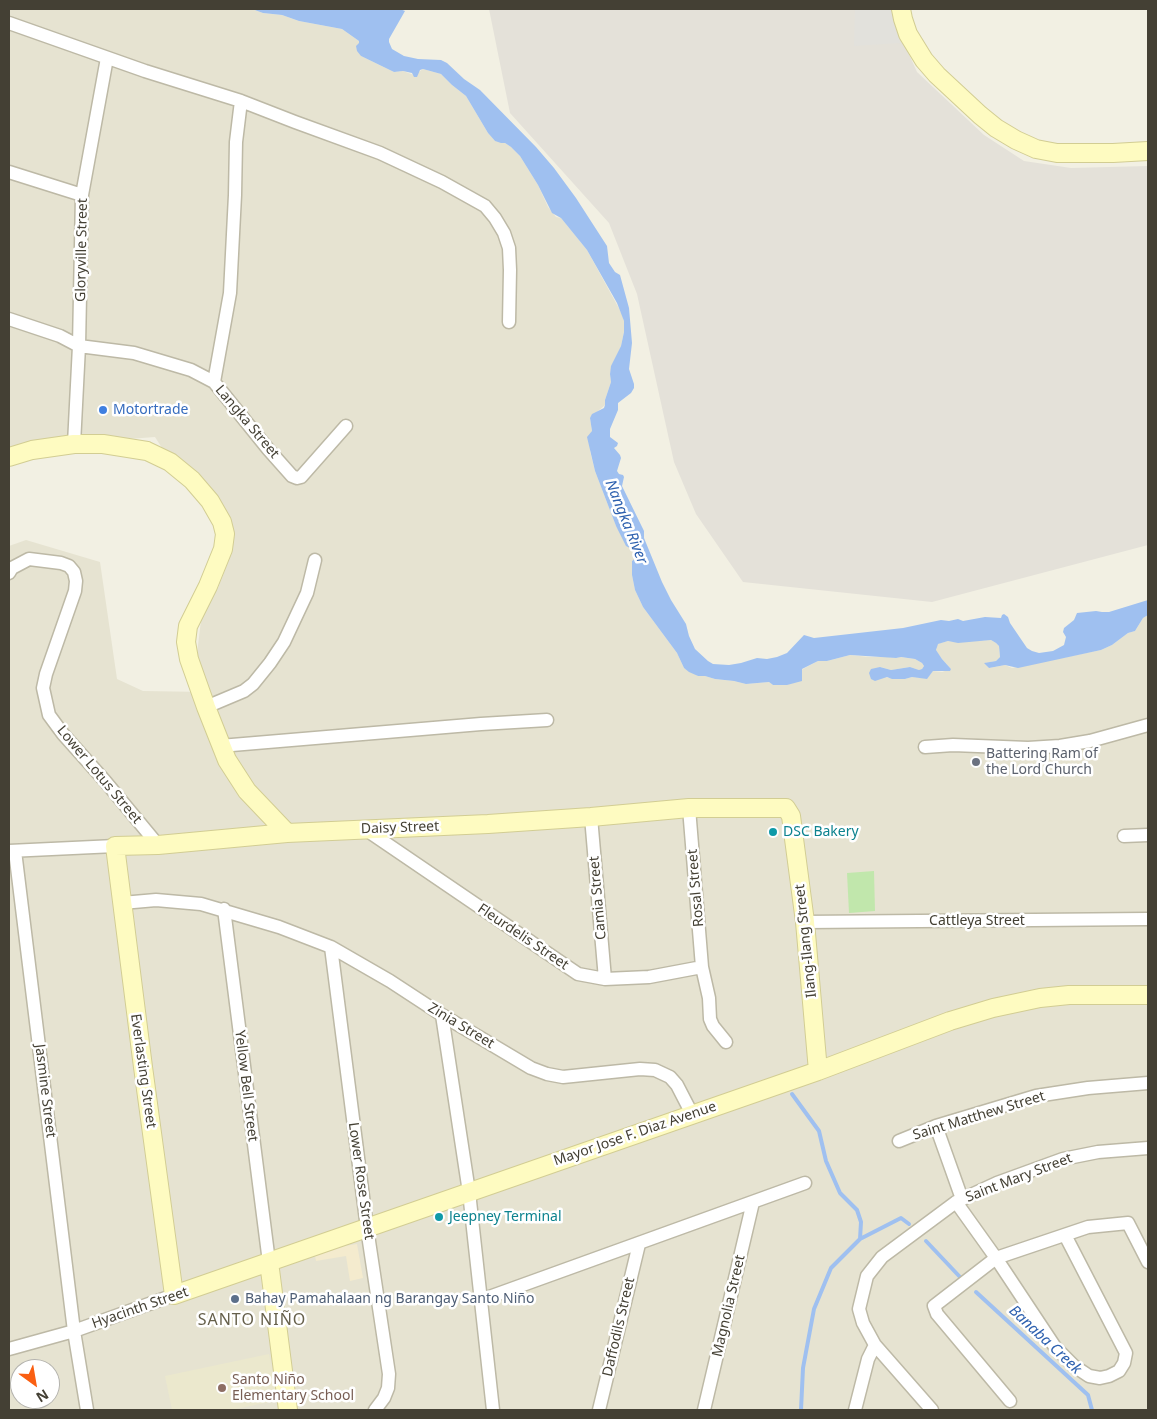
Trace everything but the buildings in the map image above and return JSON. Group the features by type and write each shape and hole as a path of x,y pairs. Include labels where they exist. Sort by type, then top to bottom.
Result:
{"street":[{"path":"901,9 908,34 930,67 980,115 996,128 1016,140 1036,149 1057,153 1148,151"},
{"path":"9,22 106,58 241,101 380,153 442,182 485,206 504,233 509,248 509,322"},
{"name":"Gloryville Street","path":"74,444 80,346 82,195 106,58"},
{"path":"214,382 230,293 236,142 241,101"},
{"path":"9,172 82,195"},
{"name":"Langka Street","path":"9,319 60,336 80,346 134,353 192,370 214,382 268,449 292,476 297,478 301,477 346,426"},
{"path":"9,457 32,450 74,444 103,444 147,451 170,462 201,490 210,501 222,522 225,534 223,549 188,626 186,642 189,658 226,760 247,791 287,833"},
{"name":"Lower Lotus Street","path":"10,570 29,559 61,562 69,566 74,572 76,581 75,591 42,688 49,715 158,845"},
{"path":"206,707 244,691 253,684 270,663 284,642 307,593 315,560"},
{"path":"220,746 471,724 547,720"},
{"path":"925,747 953,745 1028,748 1060,746 1090,741 1148,725"},
{"name":"Daisy Street","path":"12,851 158,845 287,833 488,824 689,808 786,808 789,811"},
{"name":"Rosal Street","path":"689,808 702,967 709,998 710,1019 713,1026 726,1042"},
{"name":"Ilang-Ilang Street","path":"789,811 805,922 818,1071"},
{"name":"Camia Street","path":"591,817 605,979"},
{"name":"Fleurdelis Street","path":"365,829 578,974 605,979 648,977 702,967"},
{"path":"1124,836 1148,835"},
{"name":"Everlasting Street","path":"115,846 142,1067 174,1295"},
{"name":"Jasmine Street","path":"12,851 74,1330 87,1410"},
{"name":"Zinia Street","path":"122,903 156,900 201,904 224,909 279,927 331,947 531,1068 563,1077 656,1070 670,1077 677,1085 692,1114"},
{"name":"Yellow Bell Street","path":"224,909 269,1262"},
{"name":"Cattleya Street","path":"805,922 1148,920"},
{"name":"Lower Rose Street","path":"331,947 367,1228 389,1374 388,1388 384,1398 375,1410"},
{"name":"Mayor Jose F. Diaz Avenue","path":"269,1262 818,1071 950,1021 993,1008 1040,998 1069,995 1148,995"},
{"path":"442,1015 469,1192 493,1410"},
{"name":"Saint Matthew Street","path":"899,1141 936,1126 1036,1096 1088,1088 1148,1083"},
{"path":"936,1126 959,1201 1056,1347 1074,1366 1089,1376 1100,1378 1109,1376 1119,1371 1124,1363 1126,1353 1065,1235"},
{"name":"Saint Mary Street","path":"932,1410 875,1345 863,1323 859,1309 867,1276 882,1257 959,1201 997,1183 1063,1159 1098,1152 1148,1148"},
{"path":"481,1300 805,1183"},
{"name":"Magnolia Street","path":"704,1410 753,1202"},
{"path":"1010,1401 937,1314 934,1306 996,1258 1088,1227 1128,1223 1148,1262"},
{"name":"Daffodils Street","path":"599,1410 639,1244"},
{"path":"269,1262 288,1410"},
{"name":"Hyacinth Street","path":"9,1349 74,1330 269,1262"},
{"path":"855,1410 868,1359 875,1345"}],"shaded area":[{"path":"9,9 252,9 263,13 282,15 299,21 342,29 359,41 361,56 394,72 403,71 414,75 423,69 441,74 466,96 488,133 495,141 505,143 520,156 538,185 548,207 556,217 561,218 587,250 624,321 621,346 612,365 611,382 605,405 590,418 592,431 590,451 595,471 616,526 632,549 636,559 632,561 635,590 643,607 677,653 684,668 698,676 746,684 769,682 773,685 818,661 827,661 850,655 900,657 915,659 924,666 919,670 910,667 891,670 880,667 884,677 905,679 912,677 927,678 933,671 942,672 951,669 936,651 937,644 948,641 991,640 999,646 1000,657 996,661 985,663 989,668 1005,665 1012,668 1101,650 1112,645 1128,633 1135,631 1143,618 1148,615 1148,1410 9,1410 9,546 26,540 100,562 117,679 143,691 205,692 196,662 202,612 218,588 230,557 223,522 171,462 155,437 74,443 9,459"},
{"path":"489,9 895,9 904,43 917,72 984,135 1024,161 1071,168 1148,166 1148,545 932,602 743,582 696,514 674,462 637,294 609,223 510,113"},
{"path":"855,9 893,9 900,43 854,46"},
{"path":"357,1244 363,1278 350,1281 346,1256 316,1261 314,1251"},
{"name":"Santo Niño Elementary School","path":"269,1354 279,1400 231,1410 172,1410 165,1376"}],"green space":[{"path":"874,871 875,911 849,913 847,873"}],"water":[{"name":"Nangka River","path":"252,9 400,9 405,11 389,39 392,49 404,56 441,60 447,63 464,79 480,90 536,147 576,198 607,246 609,263 615,272 620,275 629,308 632,343 629,369 634,388 631,393 618,403 618,410 610,429 610,437 618,443 614,448 621,458 617,471 624,477 622,486 644,531 644,538 662,582 686,624 695,649 708,661 713,664 729,665 757,658 777,657 787,653 804,635 814,638 903,628 941,620 958,619 963,621 985,617 1001,618 1004,614 1008,617 1027,648 1039,653 1053,651 1064,645 1066,637 1063,632 1064,628 1074,620 1077,613 1109,612 1148,600 1148,615 1143,618 1135,631 1128,633 1112,645 1101,650 1018,668 1005,665 989,668 984,663 996,661 1000,657 999,646 991,640 958,643 948,641 938,644 936,650 951,669 950,671 933,671 927,679 912,677 892,679 887,677 875,681 871,679 869,673 871,669 880,667 891,670 910,667 919,670 924,666 915,659 850,655 827,661 818,661 802,669 802,681 787,685 773,685 769,682 746,684 698,676 689,672 684,668 677,653 643,607 635,590 632,561 636,558 632,549 626,546 616,526 595,471 587,437 592,431 590,418 592,414 604,408 611,382 611,366 621,346 624,321 617,303 587,250 561,218 552,213 520,156 505,143 495,141 488,133 466,96 441,74 423,69 420,70 417,77 414,77 412,73 403,71 394,72 361,56 356,46 359,41 342,29 299,21 282,15 263,13"}],"waterway":[{"name":"Banaba Creek","path":"792,1094 819,1131 826,1161 840,1193 857,1210 861,1222 860,1239 901,1218 909,1224"},
{"path":"801,1410 803,1368 814,1309 831,1268 860,1239"},
{"name":"Banaba Creek","path":"926,1241 960,1277"},
{"name":"Banaba Creek","path":"976,1292 1088,1395 1092,1410"}],"place":[{"name":"Motortrade","path":"103,410"},
{"name":"Battering Ram of the Lord Church","path":"976,762"},
{"name":"DSC Bakery","path":"773,832"},
{"name":"Jeepney Terminal","path":"439,1217"},
{"name":"Bahay Pamahalaan ng Barangay Santo Niño","path":"235,1299"},
{"name":"Santo Niño Elementary School","path":"222,1388"}],"district":[{"name":"SANTO NIÑO","path":"252,1320"}]}
